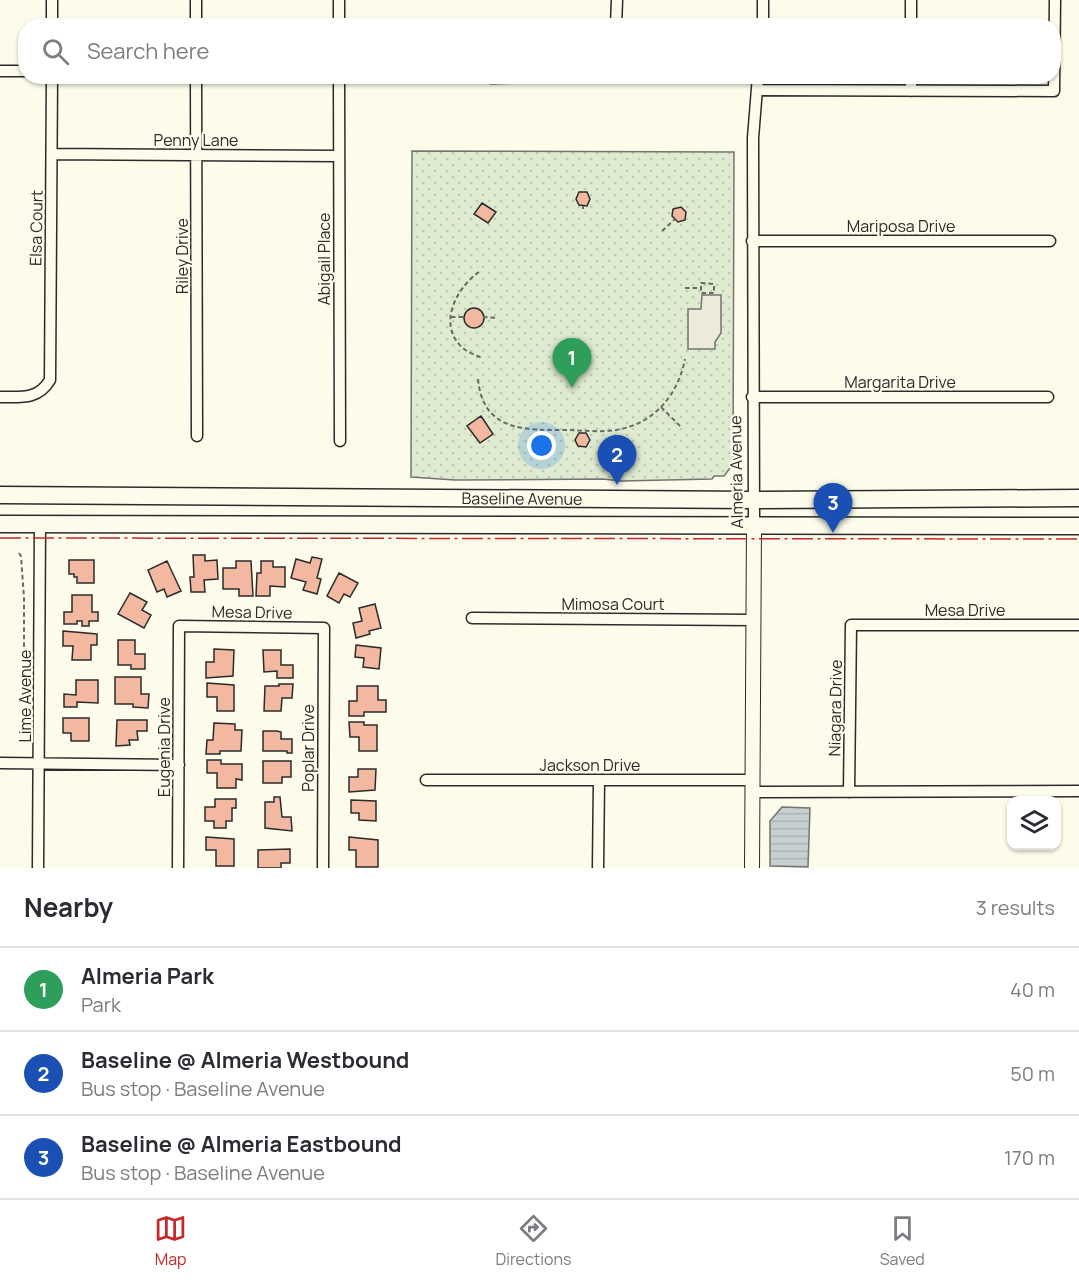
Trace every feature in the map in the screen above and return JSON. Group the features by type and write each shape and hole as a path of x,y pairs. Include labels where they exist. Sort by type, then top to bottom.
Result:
{"main road":[{"name":"Baseline Avenue","path":"0,495 753,500 1079,498"},
{"name":"Baseline Avenue","path":"0,524 1079,526"}],"street":[{"path":"52,0 52,18"},
{"path":"196,0 196,18"},
{"path":"339,0 339,18"},
{"path":"616,18 617,0"},
{"path":"763,0 763,18"},
{"path":"911,0 911,18"},
{"path":"1055,0 1055,18"},
{"path":"0,71 18,71"},
{"name":"Elsa Court","path":"0,397 29,397 40,392 50,380 52,84"},
{"name":"Riley Drive","path":"196,84 197,436"},
{"name":"Abigail Place","path":"339,84 340,441"},
{"name":"Almeria Avenue","path":"752,868 754,526 752,241 753,138 758,84"},
{"path":"911,84 911,91"},
{"path":"757,90 1054,91 1054,84"},
{"name":"Penny Lane","path":"52,154 339,156"},
{"name":"Mariposa Drive","path":"752,241 1050,241"},
{"name":"Margarita Drive","path":"752,397 1048,397"},
{"name":"Lime Avenue","path":"38,868 40,524"},
{"name":"Mimosa Court","path":"472,618 754,620"},
{"name":"Mesa Drive","path":"851,625 1079,626"},
{"name":"Niagara Drive","path":"849,792 851,625"},
{"name":"Mesa Drive","path":"179,626 324,628"},
{"name":"Eugenia Drive","path":"178,868 179,626"},
{"name":"Poplar Drive","path":"323,868 324,628"},
{"path":"0,763 179,765"},
{"name":"Jackson Drive","path":"426,780 599,780 849,792 1079,791"},
{"path":"598,868 599,780"}],"path":[{"path":"662,231 675,219"},
{"path":"479,272 467,281 457,295 451,317 454,333 460,345 482,358"},
{"path":"701,283 714,284 714,293 701,293 701,288 701,283"},
{"path":"685,288 701,288"},
{"path":"451,317 465,317"},
{"path":"483,317 497,318"},
{"path":"478,379 479,391 487,408 511,427 582,432 613,430 639,423 661,407 674,392 683,371 685,359"},
{"path":"661,407 681,427"},
{"path":"19,553 24,598 24,691"}],"green space":[{"path":"412,151 734,152 733,464 724,476 714,476 712,479 621,481 603,479 455,480 411,477"}],"shaded area":[{"path":"702,295 721,295 721,333 715,342 715,349 688,349 688,309 701,309"},
{"path":"782,807 810,808 808,867 770,866 770,821"}],"building":[{"path":"579,192 587,192 590,199 587,206 579,205 576,199"},
{"path":"482,203 496,212 488,223 474,214"},
{"path":"681,207 686,212 685,220 678,222 672,216 673,209"},
{"path":"474,308 481,311 484,318 481,325 474,328 467,325 464,318 467,311"},
{"path":"481,416 493,434 480,443 467,426"},
{"path":"579,433 586,433 590,440 586,447 578,446 575,440"},
{"path":"193,555 205,555 205,561 217,560 218,579 204,580 205,592 191,592 190,577 194,577"},
{"path":"312,557 322,559 317,578 321,579 317,594 303,590 306,582 291,578 296,559 310,563"},
{"path":"69,560 94,560 94,583 77,583 77,577 69,574"},
{"path":"167,561 181,591 167,597 164,589 157,592 148,570"},
{"path":"236,561 251,561 253,596 239,596 239,589 223,589 223,568 236,568"},
{"path":"261,561 273,561 273,567 285,567 285,587 270,586 270,596 256,596 257,573 261,573"},
{"path":"339,573 358,583 350,597 344,594 339,603 327,596"},
{"path":"130,593 147,602 142,610 151,615 144,628 118,614"},
{"path":"72,595 92,595 92,612 98,612 98,621 89,621 89,626 82,626 82,621 77,621 77,624 64,624 64,612 72,612"},
{"path":"375,604 381,628 356,638 353,623 362,621 359,608"},
{"path":"63,631 97,634 97,645 91,645 91,660 72,660 73,646 63,646"},
{"path":"118,640 135,640 135,654 145,654 145,669 131,669 131,665 118,665"},
{"path":"356,645 381,648 379,669 363,667 364,658 355,657"},
{"path":"214,649 234,650 233,676 206,678 206,662 214,662"},
{"path":"263,650 281,650 281,665 293,665 293,678 277,678 277,671 264,672"},
{"path":"115,677 141,677 141,694 149,694 148,708 133,707 133,704 115,704"},
{"path":"76,680 98,680 98,703 77,702 77,707 64,707 64,694 76,695"},
{"path":"207,683 234,685 234,711 217,711 217,697 207,697"},
{"path":"279,684 293,684 292,698 282,698 281,711 264,711 265,686 279,686"},
{"path":"357,686 378,686 378,700 386,700 386,712 364,712 364,716 349,716 349,701 357,701"},
{"path":"63,718 89,718 89,741 71,741 71,733 63,733"},
{"path":"117,720 147,720 147,731 137,731 138,740 129,740 130,745 116,746"},
{"path":"349,722 377,725 377,751 359,751 359,737 350,737"},
{"path":"214,723 235,724 235,730 242,730 241,751 206,754 207,740 213,740"},
{"path":"263,731 281,732 281,739 292,739 292,753 263,751"},
{"path":"207,760 221,760 221,764 242,764 242,780 236,779 236,788 217,788 217,773 207,773"},
{"path":"263,761 291,761 291,777 282,777 282,783 263,783"},
{"path":"358,769 376,769 375,790 349,792 349,777 358,777"},
{"path":"274,797 280,797 282,817 291,817 292,831 265,828 265,802 274,802"},
{"path":"215,799 236,799 236,808 232,808 232,821 226,821 226,828 214,828 214,821 205,821 205,807 215,807"},
{"path":"351,800 376,801 376,821 359,820 359,813 351,813"},
{"path":"206,837 234,839 234,866 216,866 216,850 206,850"},
{"path":"349,837 378,840 378,867 356,867 356,850 349,850"},
{"path":"290,849 290,863 281,863 281,868 258,868 258,850"}],"power":[{"path":"0,538 1079,539"}],"place":[{"name":"Almeria Park","path":"572,388"},
{"name":"Baseline @ Almeria Westbound","path":"617,485"},
{"name":"Baseline @ Almeria Eastbound","path":"833,533"}]}
